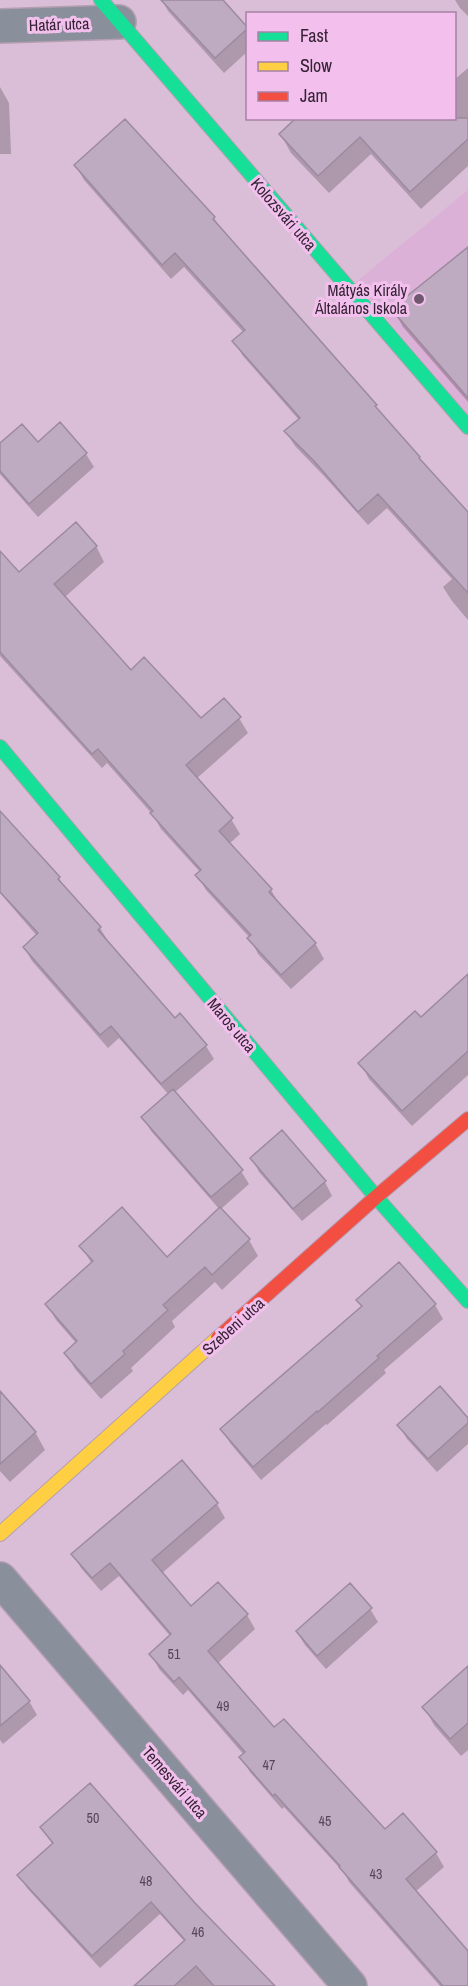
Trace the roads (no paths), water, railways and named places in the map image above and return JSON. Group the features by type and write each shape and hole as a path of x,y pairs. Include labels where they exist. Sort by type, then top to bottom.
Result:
{"street":[{"name":"Határ utca","path":"0,26 110,11"},
{"name":"Kolozsvári utca","path":"110,11 468,427"},
{"name":"Maros utca","path":"0,747 376,1197 468,1301"},
{"name":"Szebeni utca","path":"0,1534 376,1197 468,1119"},
{"name":"Temesvári utca","path":"0,1579 350,1986"}],"place":[{"name":"Mátyás Király Általános Iskola","path":"419,299"}]}
